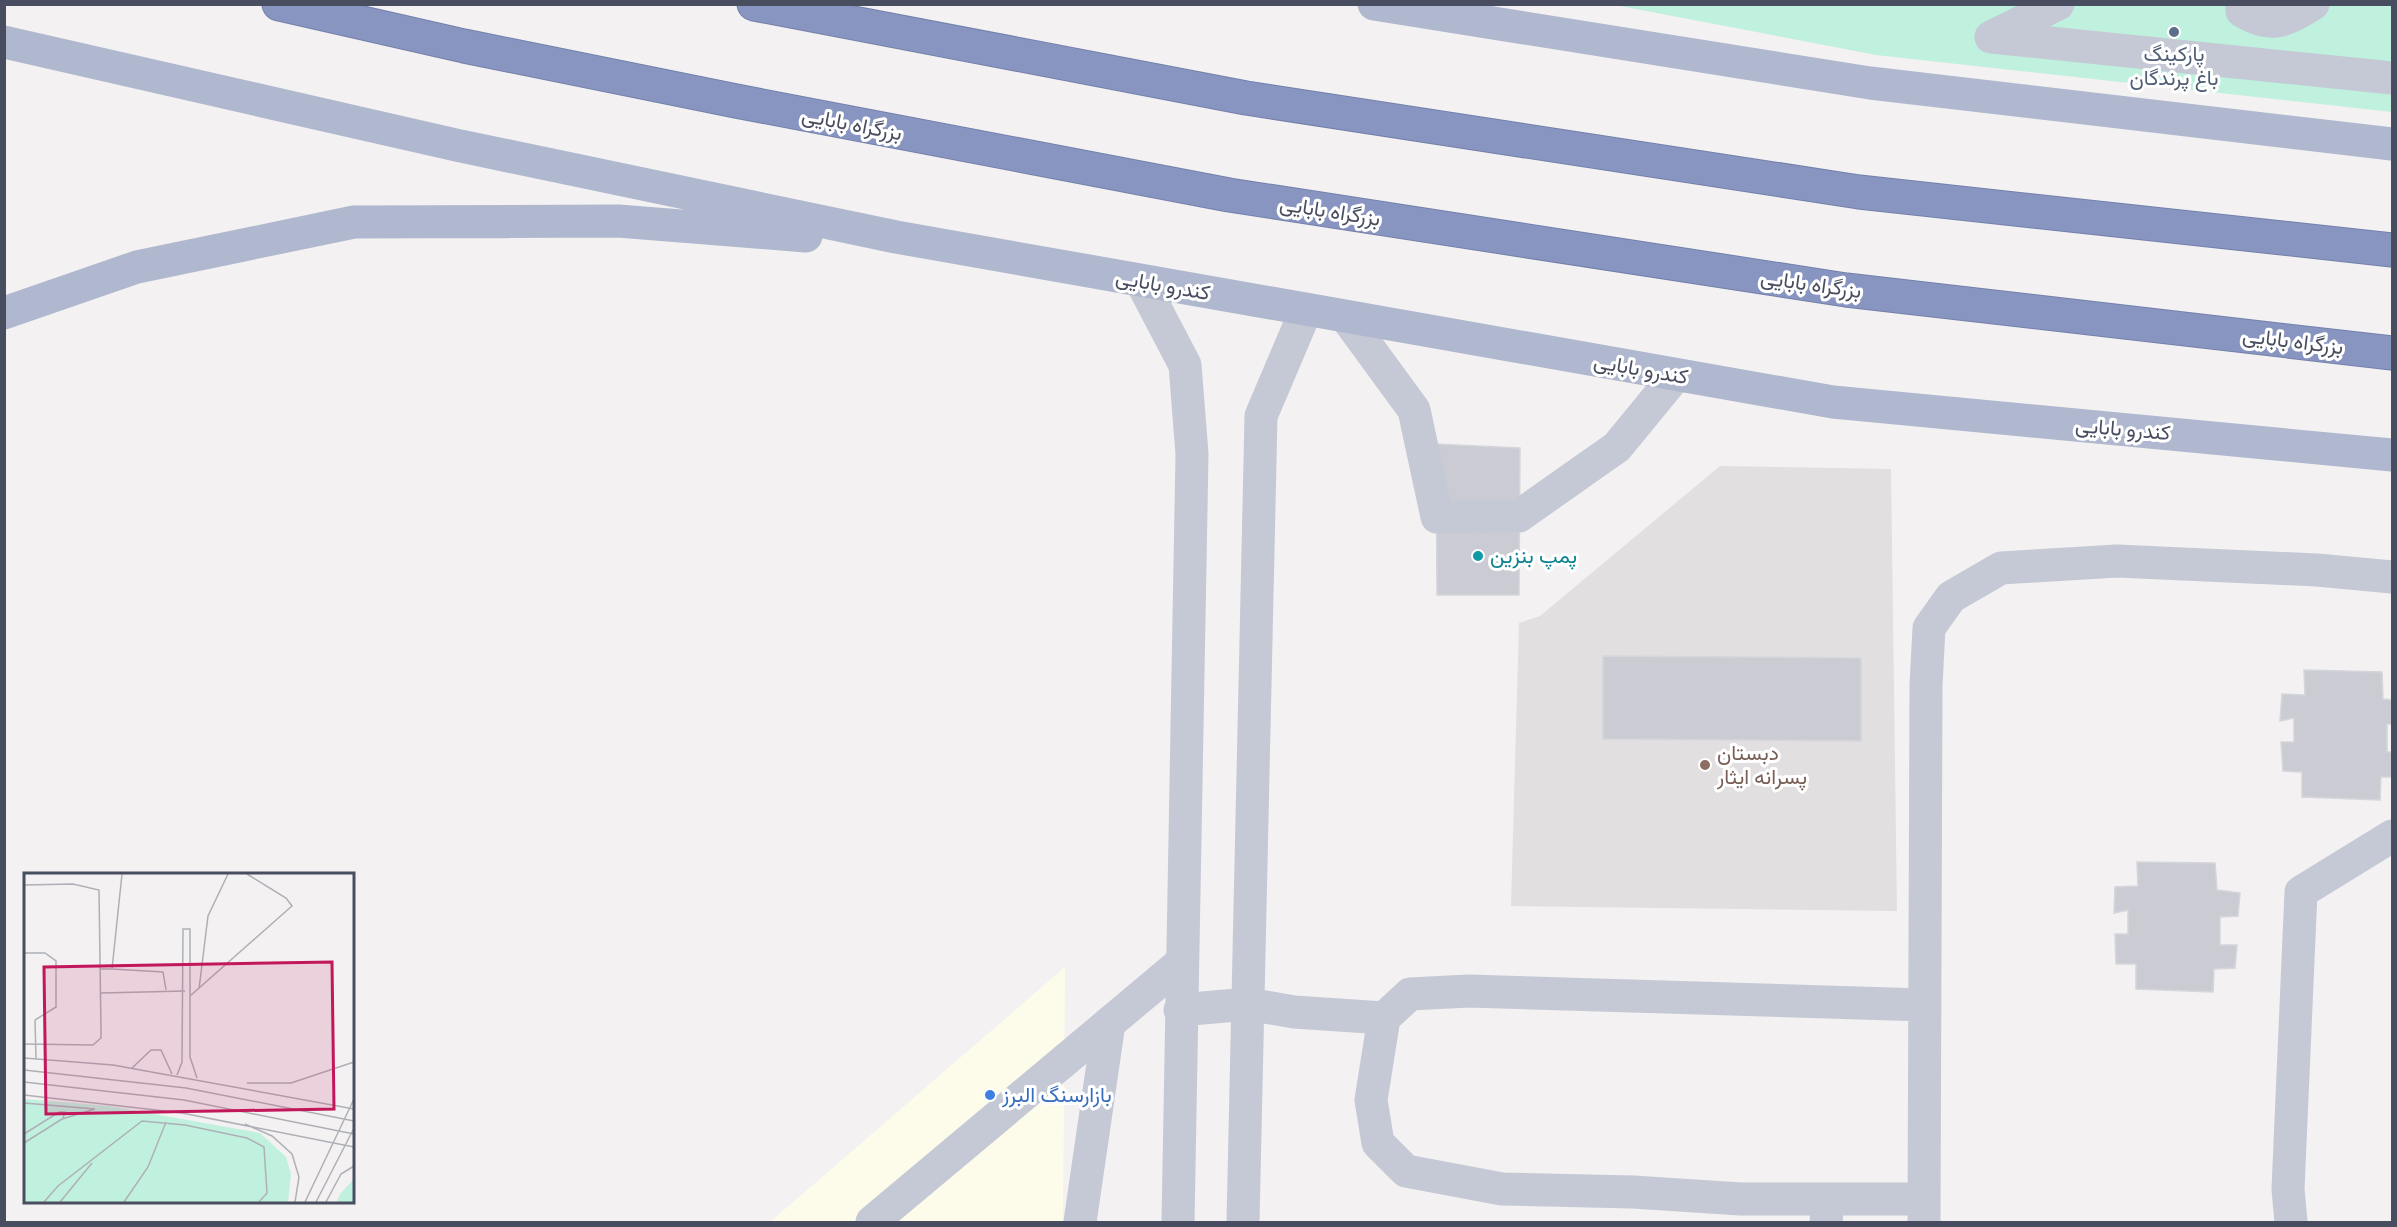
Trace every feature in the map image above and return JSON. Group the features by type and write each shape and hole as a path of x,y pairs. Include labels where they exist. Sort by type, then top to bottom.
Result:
{"highway":[{"name":"بزرگراه بابایی","path":"279,4 464,46 736,102 1229,195 1846,290 2392,353"},
{"path":"753,4 1246,98 1859,192 2392,250"}],"main road":[{"path":"1374,4 1870,84 2392,144"},
{"name":"کندرو بابایی","path":"4,42 456,145 896,237 1676,375 1833,402 2392,455"},
{"path":"4,313 136,267 354,222 618,221 949,247"}],"lane":[{"path":"2058,4 1991,37 2392,78"},
{"path":"2242,4 2242,11 2261,22 2290,19 2313,4"},
{"path":"1141,281 1185,365 1192,454 1180,1010 1178,1222"},
{"path":"1243,1222 1261,416 1306,310"},
{"path":"1346,317 1414,410 1437,518 1519,516 1617,447 1676,375"},
{"path":"1924,1005 1469,991 1410,994 1384,1018 1371,1100 1378,1143 1406,1171 1502,1189 1633,1192 1741,1199 1827,1211 1924,1211 1929,628 1951,597 2001,568 2117,561 2317,570 2392,577"},
{"path":"2291,1222 2288,1189 2301,892 2392,836"},
{"path":"872,1222 1181,963"},
{"path":"1180,1010 1248,1004 1294,1012 1384,1018"},
{"path":"1080,1222 1109,1023"}],"shaded area":[{"name":"دبستان پسرانه ایثار","path":"1720,466 1891,469 1897,911 1511,906 1519,623 1540,616"},
{"name":"بازارسنگ البرز","path":"1065,967 1063,1222 770,1222"}],"green space":[{"name":"پارکینگ باغ پرندگان","path":"1615,5 2392,5 2392,112 1876,55"}],"building":[{"name":"پمپ بنزین","path":"1436,444 1520,448 1519,595 1437,595"},
{"name":"دبستان پسرانه ایثار","path":"1603,656 1861,658 1861,741 1603,739"},
{"path":"2304,670 2382,672 2383,699 2392,700 2392,724 2387,724 2387,752 2392,752 2392,777 2381,777 2380,800 2302,797 2302,772 2283,771 2281,742 2294,742 2294,718 2280,721 2282,694 2305,695"},
{"path":"2137,862 2215,863 2217,890 2240,893 2238,916 2220,917 2220,945 2237,945 2235,968 2214,969 2213,992 2136,989 2136,964 2116,964 2115,934 2128,934 2128,910 2114,913 2115,887 2138,886"}],"place":[{"name":"پارکینگ باغ پرندگان","path":"2174,32"},
{"name":"پمپ بنزین","path":"1478,556"},
{"name":"دبستان پسرانه ایثار","path":"1705,765"},
{"name":"بازارسنگ البرز","path":"990,1095"}]}
